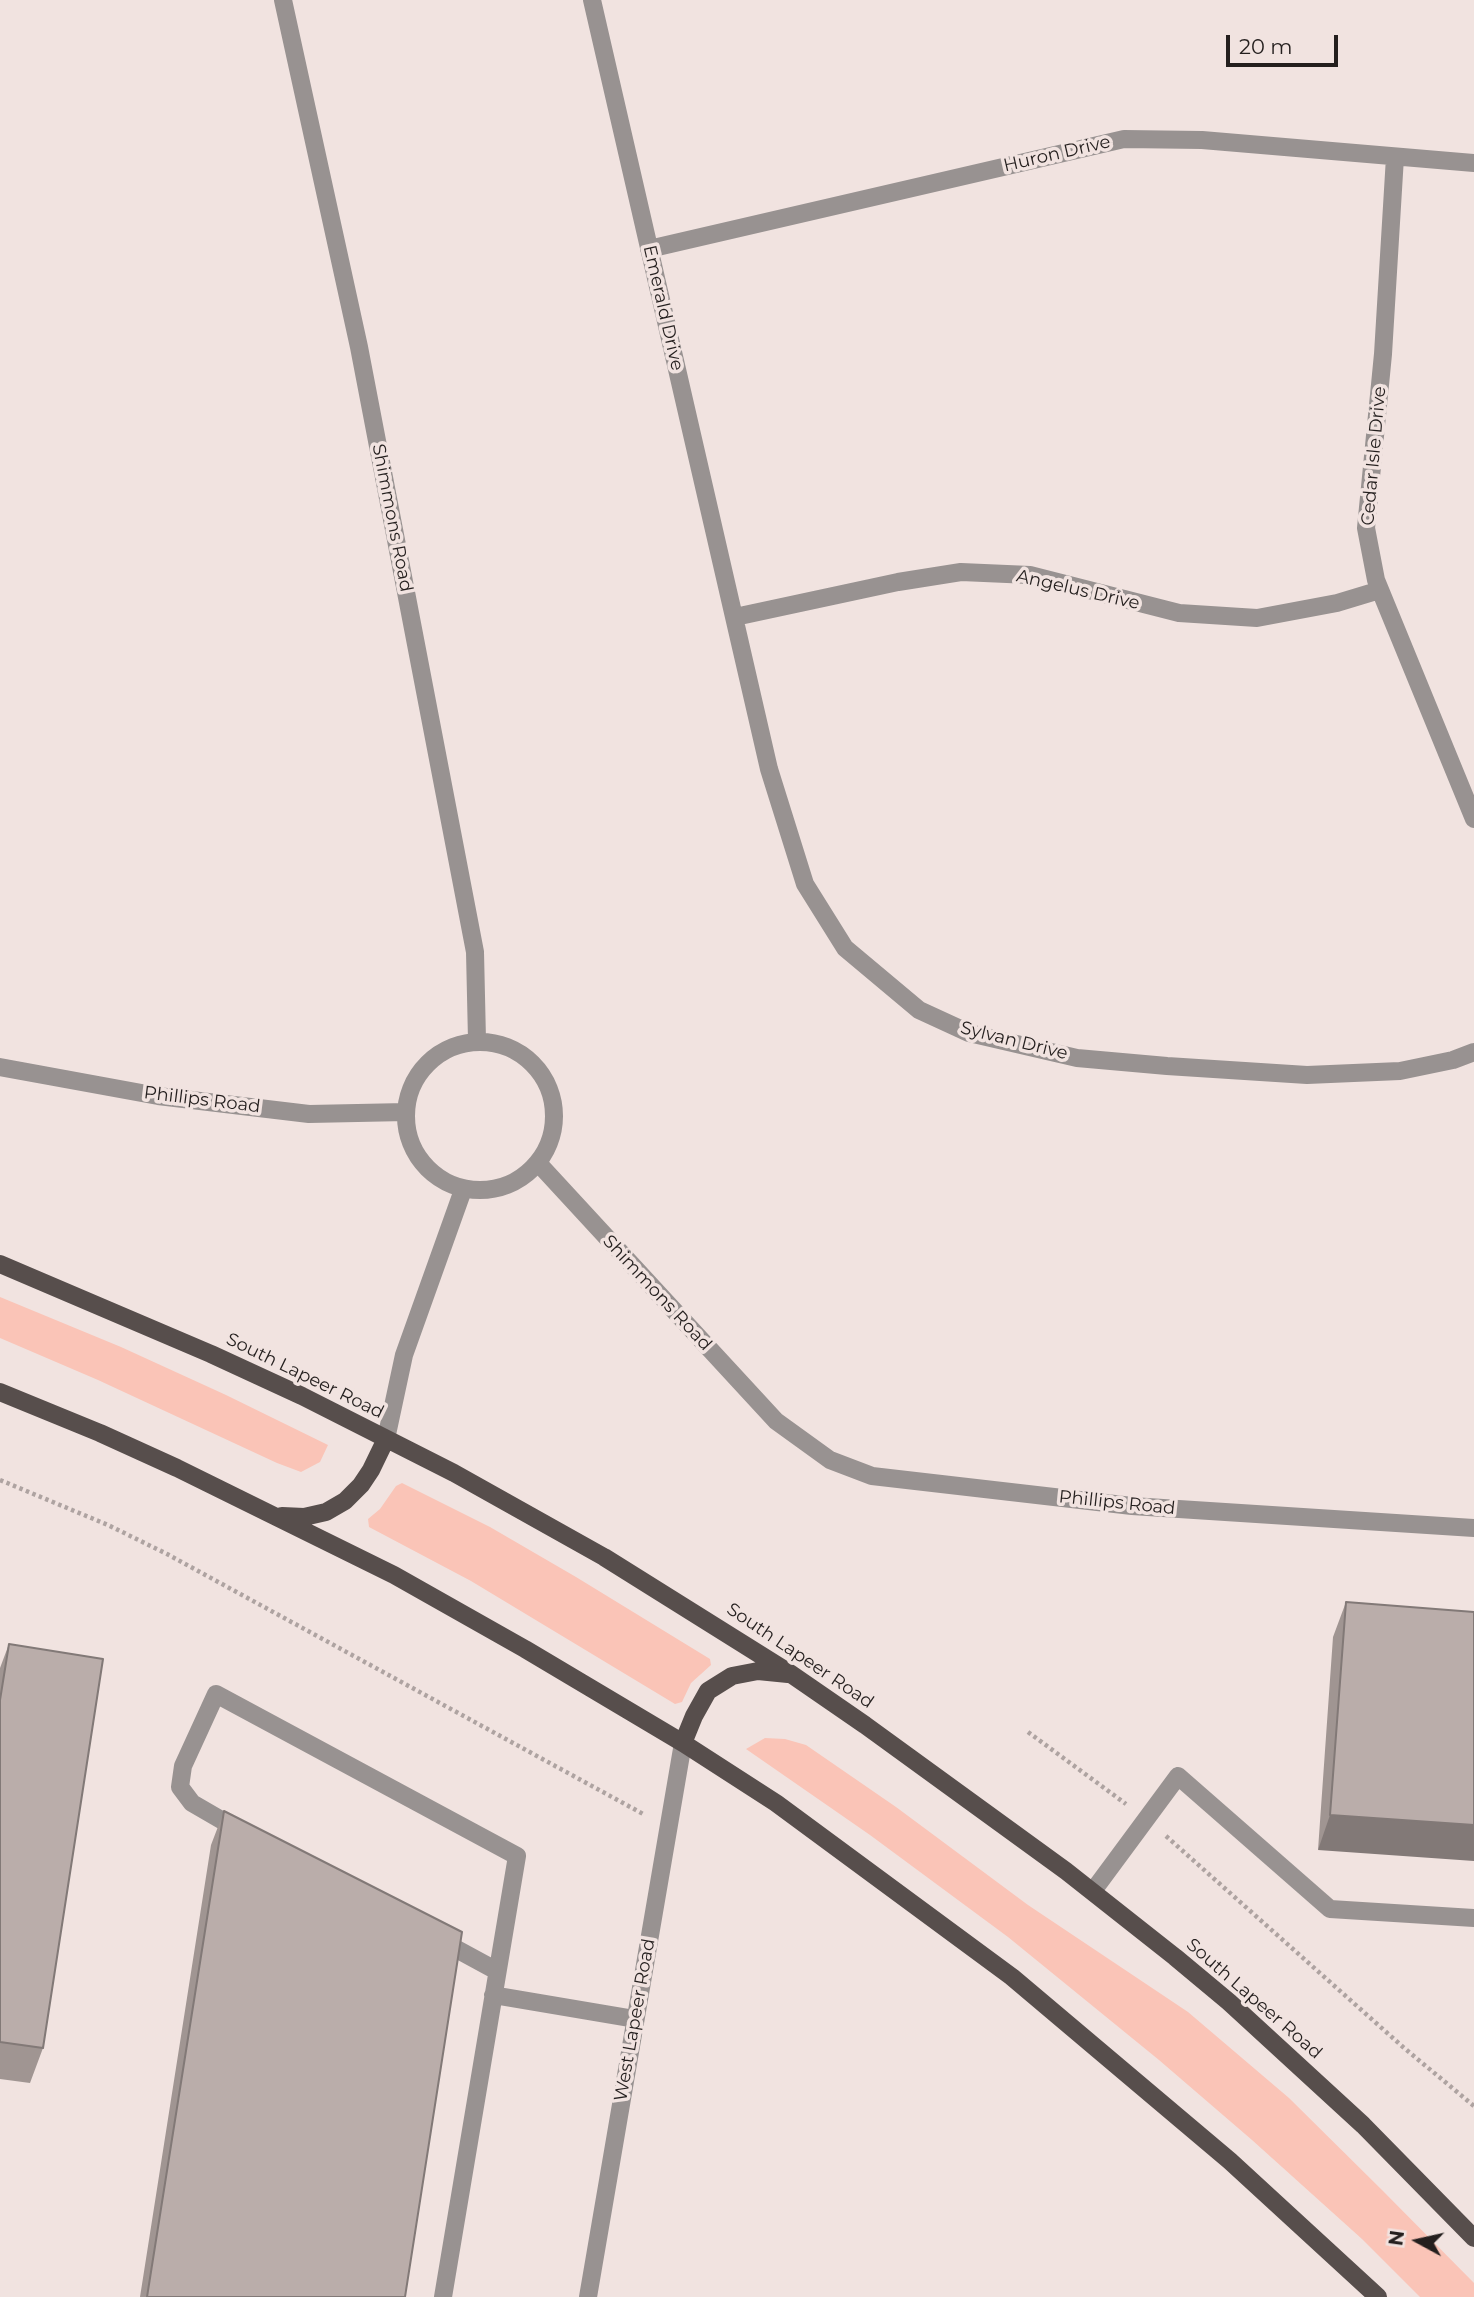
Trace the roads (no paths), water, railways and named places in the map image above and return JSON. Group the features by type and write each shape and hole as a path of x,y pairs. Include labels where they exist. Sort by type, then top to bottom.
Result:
{"main road":[{"name":"South Lapeer Road","path":"0,1264 211,1354 386,1439 528,1513 604,1557 791,1674 976,1804 1093,1891 1229,2002 1363,2125 1474,2238"},
{"path":"0,1392 100,1433 394,1575 683,1743 776,1803 1012,1977 1230,2161 1378,2297"},
{"path":"275,1516 304,1517 326,1512 345,1501 366,1478 386,1439"},
{"path":"683,1743 708,1691 732,1676 758,1671 791,1674"}],"street":[{"name":"Shimmons Road","path":"283,0 359,347 475,952 477,1040"},
{"name":"Emerald Drive","path":"592,0 735,617"},
{"name":"Huron Drive","path":"649,249 1124,139 1202,140 1474,163"},
{"name":"Cedar Isle Drive","path":"1395,157 1383,354 1366,528 1380,590 1474,819"},
{"name":"Angelus Drive","path":"735,617 898,582 961,572 1030,575 1179,613 1256,618 1337,603 1380,590"},
{"name":"Sylvan Drive","path":"735,617 769,769 805,884 845,948 919,1010 969,1033 1077,1058 1167,1066 1307,1075 1400,1071 1453,1060 1474,1052"},
{"path":"477,1040 520,1051 550,1086 555,1128 539,1164 505,1188 463,1190 433,1175 411,1146 406,1112 418,1074 444,1050 477,1040"},
{"name":"Phillips Road","path":"0,1067 159,1096 309,1114 406,1112"},
{"name":"Shimmons Road","path":"539,1164 776,1421"},
{"path":"386,1439 404,1355 463,1190"},
{"name":"Phillips Road","path":"776,1421 830,1460 872,1476 1132,1506 1474,1528"},
{"path":"253,1839 192,1803 180,1787 183,1766 216,1694 517,1856 443,2297"},
{"name":"West Lapeer Road","path":"588,2297 683,1743"},
{"path":"1093,1891 1178,1776 1330,1909 1474,1918"},
{"path":"424,1931 497,1971"},
{"path":"493,1995 635,2019"}]}
